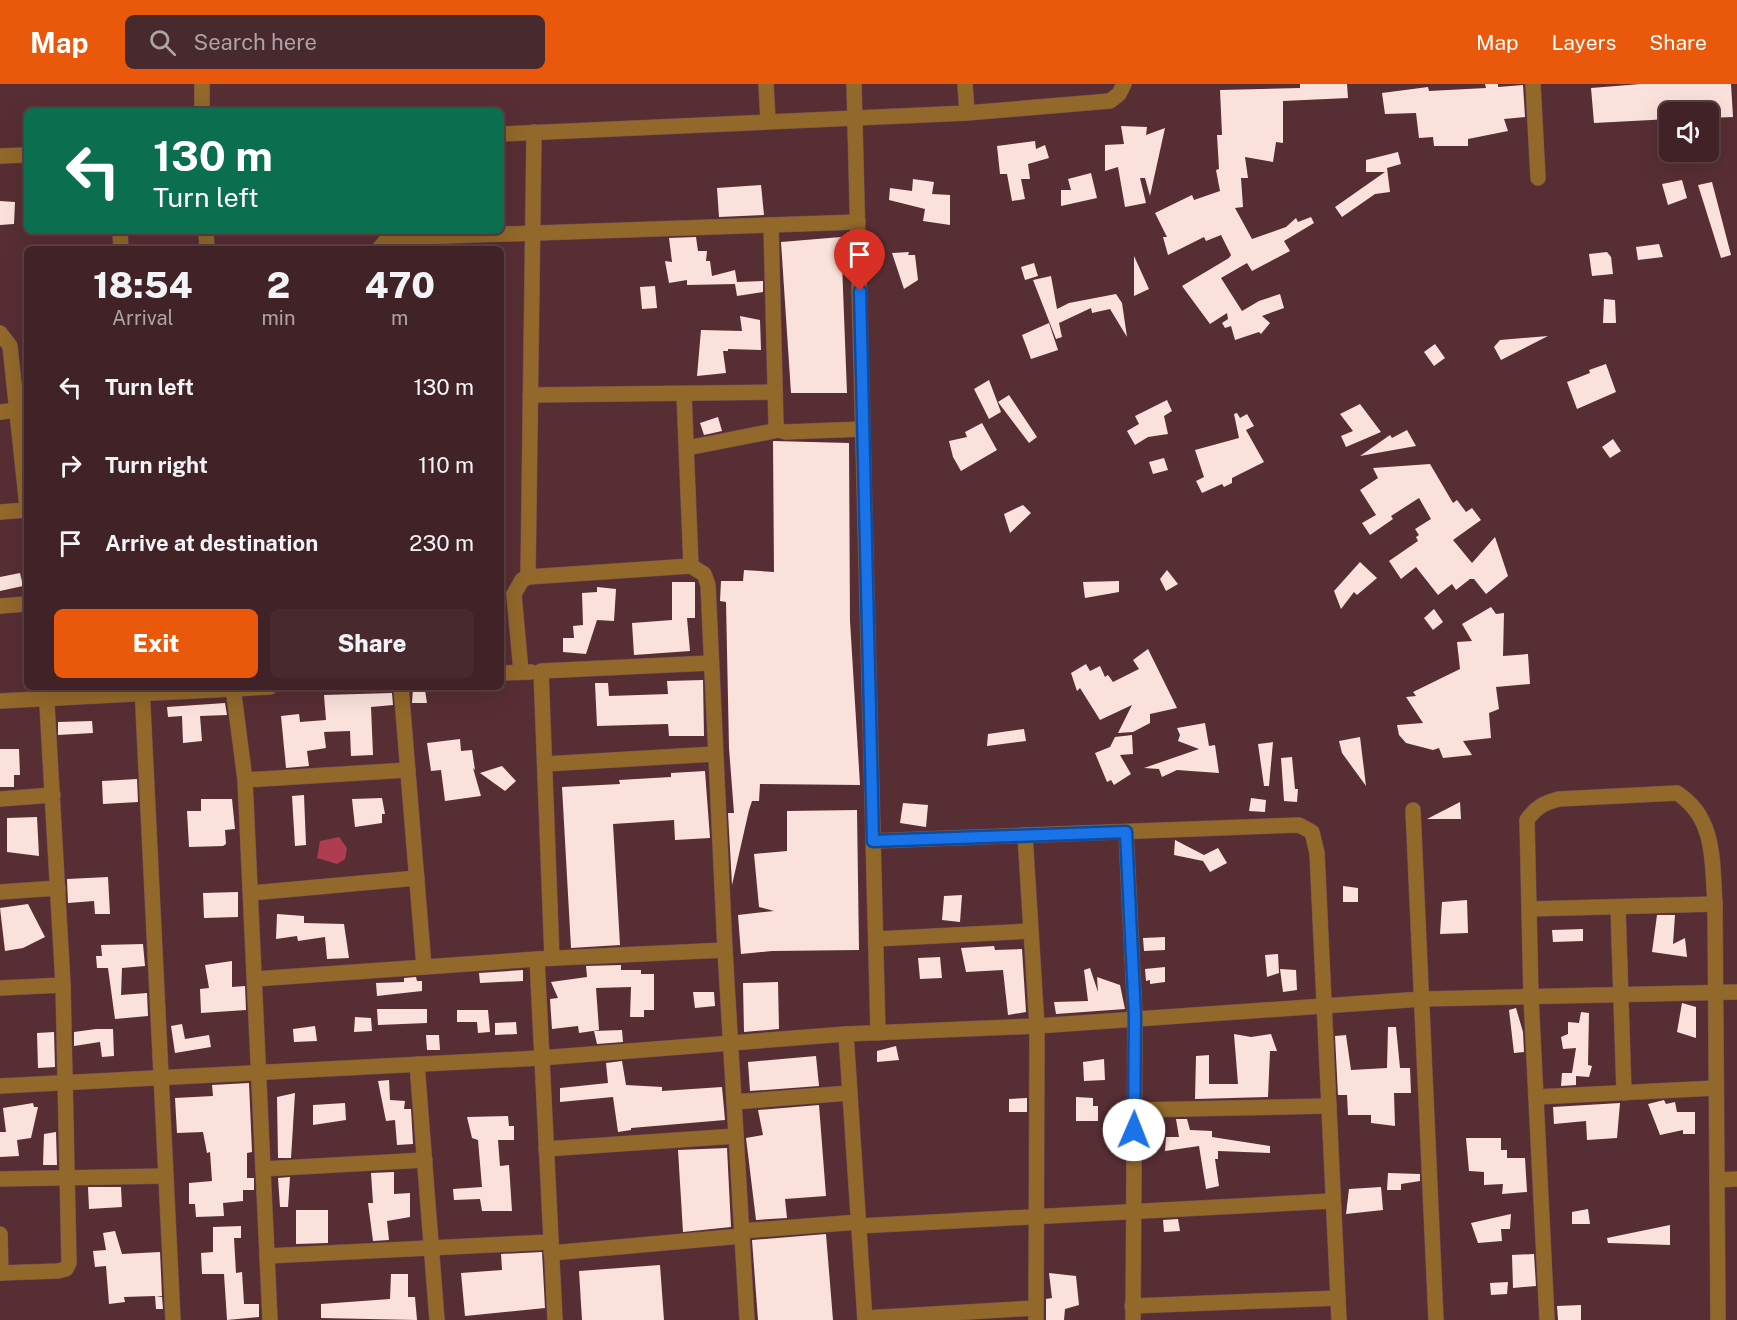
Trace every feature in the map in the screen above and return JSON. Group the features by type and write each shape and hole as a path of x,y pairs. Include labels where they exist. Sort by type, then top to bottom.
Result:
{"street":[{"path":"202,84 202,108"},
{"path":"766,84 768,121"},
{"path":"854,84 878,1033"},
{"path":"965,84 967,113"},
{"path":"504,134 967,113 1110,100 1119,94 1124,84"},
{"path":"1533,84 1538,178"},
{"path":"528,577 534,132"},
{"path":"0,156 24,155"},
{"path":"381,246 388,238 858,222"},
{"path":"771,225 776,424 779,430"},
{"path":"0,333 10,346 24,458"},
{"path":"530,395 775,393"},
{"path":"684,394 691,566"},
{"path":"0,412 18,410"},
{"path":"687,448 779,430 785,432 863,429"},
{"path":"0,512 24,509"},
{"path":"521,672 514,594 522,580 528,577 691,566 704,574 708,585 725,950 747,1320"},
{"path":"0,606 24,603"},
{"path":"504,674 710,663"},
{"path":"541,671 545,764 544,958 540,1058 555,1320"},
{"path":"0,701 47,692 142,690 159,1077 173,1320"},
{"path":"233,690 245,780 270,1320"},
{"path":"401,690 424,967"},
{"path":"0,1233 0,1273 58,1271 69,1266 67,1083 47,692"},
{"path":"545,764 715,754"},
{"path":"245,780 408,770"},
{"path":"1547,1320 1531,997 1527,820 1534,810 1546,802 1559,799 1677,793 1689,800 1701,816 1710,836 1715,904 1718,1320"},
{"path":"0,799 53,795"},
{"path":"1413,810 1436,1320"},
{"path":"873,841 1299,825 1312,832 1317,853 1326,1005 1332,1201 1339,1320"},
{"path":"1126,832 1135,1017 1133,1313 1338,1298"},
{"path":"846,1034 865,1319 1036,1314 1037,1026 1025,835"},
{"path":"251,893 417,878"},
{"path":"0,892 58,888"},
{"path":"1529,909 1715,904"},
{"path":"1618,907 1624,1093"},
{"path":"876,939 1031,931"},
{"path":"255,979 544,958 725,950"},
{"path":"0,988 63,985"},
{"path":"0,1086 540,1058 846,1034 1037,1026 1135,1017 1422,999 1737,992"},
{"path":"417,1064 437,1320"},
{"path":"1536,1097 1716,1088"},
{"path":"734,1102 850,1093"},
{"path":"1134,1110 1329,1106"},
{"path":"546,1149 736,1136"},
{"path":"263,1169 425,1160"},
{"path":"0,1179 165,1176"},
{"path":"1717,1180 1737,1179"},
{"path":"267,1256 551,1247 859,1224 1035,1218 1332,1201"}],"shaded area":[{"path":"339,837 347,848 345,859 337,864 317,858 320,841"}],"building":[{"path":"1300,84 1347,84 1348,98 1283,101 1283,143 1276,142 1273,162 1245,157 1248,178 1241,178 1243,207 1235,208 1252,239 1286,227 1296,218 1298,222 1311,217 1314,223 1284,241 1290,251 1252,271 1247,263 1221,278 1242,311 1259,301 1280,294 1284,308 1262,316 1270,323 1261,334 1259,332 1235,340 1231,326 1225,328 1222,323 1228,319 1227,313 1210,324 1182,286 1229,258 1231,255 1221,235 1206,241 1204,237 1168,255 1163,237 1167,237 1155,213 1192,195 1194,200 1220,191 1216,170 1219,169 1217,135 1222,135 1220,90 1300,88"},
{"path":"1485,84 1498,84 1498,87 1523,85 1525,117 1504,119 1508,131 1468,139 1468,146 1434,146 1433,137 1419,138 1416,113 1385,114 1382,93 1428,87 1429,91 1486,88"},
{"path":"1641,84 1731,84 1733,117 1719,118 1719,102 1659,102 1659,120 1594,123 1591,88"},
{"path":"1121,126 1147,127 1146,135 1165,128 1150,196 1145,178 1140,178 1146,203 1125,207 1118,167 1105,171 1105,145 1124,144"},
{"path":"1035,141 1036,149 1045,145 1049,158 1028,164 1030,179 1021,179 1025,199 1012,201 1007,174 1000,174 997,146"},
{"path":"1398,152 1401,164 1387,168 1390,192 1375,194 1342,217 1335,207 1385,172 1366,172 1366,160"},
{"path":"1091,173 1097,198 1061,206 1061,190 1071,190 1068,179"},
{"path":"913,179 934,182 932,194 950,195 950,225 923,221 925,209 889,200 890,188 912,191"},
{"path":"1682,180 1687,198 1668,205 1662,184"},
{"path":"1712,182 1731,255 1721,258 1698,185"},
{"path":"761,185 764,215 719,217 717,188"},
{"path":"0,201 15,202 14,224 0,225"},
{"path":"696,237 698,251 707,251 706,261 710,261 712,276 735,270 737,282 763,281 763,292 737,296 735,284 687,285 687,280 669,283 665,261 672,262 669,238"},
{"path":"841,237 847,393 791,393 781,242"},
{"path":"1659,244 1663,257 1638,260 1636,247"},
{"path":"909,252 908,255 915,255 918,280 904,289 892,253"},
{"path":"1607,252 1611,257 1613,274 1592,276 1589,254"},
{"path":"1134,256 1149,289 1134,296"},
{"path":"1034,263 1038,276 1025,280 1021,267"},
{"path":"1051,276 1057,309 1069,303 1116,294 1122,303 1127,337 1110,309 1092,313 1091,308 1059,323 1062,337 1056,339 1033,280"},
{"path":"655,286 657,308 642,309 640,287"},
{"path":"1604,299 1615,300 1616,323 1603,323"},
{"path":"740,316 760,320 761,350 728,349 728,351 723,351 726,373 697,376 701,330 742,331"},
{"path":"1049,323 1058,350 1031,359 1022,335"},
{"path":"1548,336 1501,360 1494,347 1500,340"},
{"path":"1435,344 1445,358 1434,366 1424,352"},
{"path":"1606,364 1616,392 1577,409 1567,382"},
{"path":"989,380 1001,412 989,419 974,389"},
{"path":"1009,395 1037,437 1029,443 998,402"},
{"path":"1167,400 1172,411 1164,416 1168,434 1148,437 1135,445 1127,431 1139,424 1135,416"},
{"path":"1360,404 1381,432 1346,447 1341,436 1353,431 1340,414"},
{"path":"1237,413 1240,418 1247,414 1254,426 1246,430 1264,462 1232,478 1232,483 1224,487 1222,484 1202,493 1196,481 1204,477 1195,450 1239,438 1234,414"},
{"path":"718,417 722,431 704,435 700,423"},
{"path":"982,423 997,450 961,471 953,457 949,441 967,437 965,432"},
{"path":"1407,430 1416,446 1360,456 1390,435 1392,438"},
{"path":"1613,439 1621,451 1610,458 1602,447"},
{"path":"773,441 849,443 850,621 860,785 760,784 759,801 752,801 749,810 732,885 728,813 734,813 729,748 726,602 720,601 721,581 743,581 744,570 774,572"},
{"path":"1164,458 1168,470 1153,474 1149,462"},
{"path":"1430,464 1453,503 1457,500 1466,512 1472,508 1481,520 1453,540 1472,563 1495,537 1508,576 1486,594 1474,579 1470,579 1456,590 1452,584 1438,595 1416,567 1401,579 1389,561 1418,541 1416,537 1419,535 1415,529 1431,519 1419,498 1391,516 1393,519 1370,535 1362,523 1376,515 1360,490 1378,478 1373,468"},
{"path":"1023,505 1031,513 1010,533 1004,514"},
{"path":"1360,562 1377,578 1357,595 1354,592 1341,609 1334,591"},
{"path":"1167,570 1178,584 1166,591 1160,579"},
{"path":"20,573 23,586 0,591 0,577"},
{"path":"1119,581 1119,592 1085,598 1083,582"},
{"path":"672,582 695,582 695,618 687,618 690,651 634,655 632,623 672,620"},
{"path":"597,587 616,589 614,621 597,620 586,654 563,652 563,638 574,638 573,626 583,625 582,593 597,592"},
{"path":"1491,607 1496,614 1504,613 1503,656 1528,654 1530,684 1496,687 1499,709 1489,713 1491,738 1463,741 1472,755 1443,758 1439,748 1433,750 1406,743 1399,735 1397,725 1423,723 1406,697 1416,696 1413,692 1460,669 1457,642 1472,641 1462,624"},
{"path":"1434,609 1443,622 1433,630 1424,618"},
{"path":"1148,649 1177,708 1150,714 1150,723 1133,732 1118,733 1132,705 1100,720 1080,688 1077,691 1071,673 1086,664 1090,671 1100,666 1105,677 1108,675 1113,682 1139,669 1133,660"},
{"path":"703,680 704,736 669,736 668,724 597,726 595,683 608,683 609,696 668,694 667,681"},
{"path":"413,690 425,690 427,703 412,703"},
{"path":"392,693 393,705 371,707 373,755 351,756 350,731 324,732 326,748 307,751 309,766 286,768 281,716 299,714 300,722 326,720 324,695"},
{"path":"225,703 227,715 200,716 202,741 183,743 182,716 168,717 167,707"},
{"path":"92,721 93,733 58,735 58,722"},
{"path":"1205,723 1209,746 1215,745 1219,773 1177,770 1162,777 1159,769 1144,768 1199,749 1178,741 1180,735 1177,728"},
{"path":"1024,729 1026,741 987,746 988,734"},
{"path":"1132,735 1133,754 1120,755 1131,774 1114,785 1111,780 1107,782 1095,753 1110,747 1115,737"},
{"path":"1360,737 1366,786 1342,753 1339,741"},
{"path":"460,739 461,751 472,750 475,770 473,768 481,796 445,801 441,770 431,771 427,743"},
{"path":"1273,742 1269,786 1264,786 1258,744"},
{"path":"0,749 19,749 20,775 14,775 14,787 0,787"},
{"path":"1292,757 1295,789 1298,789 1297,802 1284,801 1281,758"},
{"path":"502,766 516,781 505,791 480,773"},
{"path":"705,771 710,838 675,840 674,820 613,824 620,945 571,948 562,787 620,784 619,780 671,777 671,773"},
{"path":"137,779 138,802 103,804 102,781"},
{"path":"304,795 306,845 295,846 292,796"},
{"path":"382,798 385,814 382,814 382,823 355,827 352,799"},
{"path":"1251,798 1266,800 1265,812 1249,811"},
{"path":"201,799 232,799 235,829 225,830 226,844 223,846 189,847 187,811 201,811"},
{"path":"1460,802 1461,819 1427,819"},
{"path":"903,803 928,805 926,827 900,823"},
{"path":"857,810 859,950 772,951 741,954 738,915 774,911 759,907 754,854 787,851 787,811"},
{"path":"37,817 39,856 7,852 7,818"},
{"path":"1175,840 1204,855 1218,848 1227,863 1210,872 1203,861 1174,855"},
{"path":"108,877 110,914 95,914 94,901 68,903 67,879"},
{"path":"1343,886 1358,888 1358,902 1343,902"},
{"path":"238,892 238,917 204,918 203,893"},
{"path":"962,895 960,922 942,920 944,896"},
{"path":"1467,900 1468,933 1440,934 1442,902"},
{"path":"28,904 45,937 23,948 5,951 0,908"},
{"path":"277,914 304,916 304,923 344,924 349,958 327,959 325,937 298,941 297,936 276,939"},
{"path":"1657,915 1675,915 1673,944 1685,938 1687,957 1652,952"},
{"path":"1583,929 1583,941 1553,942 1552,930"},
{"path":"1165,937 1165,950 1144,951 1143,938"},
{"path":"143,944 145,966 122,968 121,995 147,993 148,1016 115,1019 108,968 97,968 96,956 102,956 101,945"},
{"path":"994,946 995,950 1022,949 1026,1012 1008,1015 1003,970 966,972 961,948"},
{"path":"1278,954 1279,973 1267,977 1265,955"},
{"path":"940,957 942,978 920,979 918,958"},
{"path":"232,961 232,987 245,986 246,1010 201,1013 200,989 209,988 205,965"},
{"path":"621,965 621,970 641,970 641,974 654,974 654,1010 644,1010 644,1017 630,1017 631,987 596,988 599,1030 579,1033 578,1026 552,1029 550,999 558,998 551,982 587,977 586,966"},
{"path":"1165,967 1165,982 1150,984 1150,980 1146,981 1145,969"},
{"path":"1090,968 1098,992 1097,977 1120,985 1125,1009 1056,1014 1054,1002 1088,1001 1084,970"},
{"path":"1280,969 1296,970 1297,990 1283,992"},
{"path":"523,970 523,981 480,983 479,973"},
{"path":"416,977 417,981 422,981 422,991 377,996 376,983 404,982 404,978"},
{"path":"778,982 779,1029 744,1032 743,983"},
{"path":"693,992 714,992 715,1006 695,1008"},
{"path":"1682,1003 1696,1007 1696,1038 1677,1032"},
{"path":"1516,1008 1523,1032 1524,1052 1514,1053 1509,1010"},
{"path":"377,1009 427,1009 427,1023 378,1025"},
{"path":"457,1010 488,1010 490,1032 478,1033 477,1022 457,1022"},
{"path":"1581,1012 1589,1013 1588,1065 1592,1066 1589,1077 1576,1076 1576,1085 1561,1086 1562,1073 1572,1073 1576,1048 1563,1049 1561,1037 1568,1034 1568,1022 1579,1023"},
{"path":"355,1017 371,1018 372,1031 354,1032"},
{"path":"516,1022 517,1034 495,1035 495,1023"},
{"path":"182,1024 185,1039 209,1035 211,1047 175,1053 171,1026"},
{"path":"315,1026 317,1041 294,1042 293,1029"},
{"path":"1388,1027 1396,1027 1400,1068 1410,1068 1411,1093 1394,1093 1395,1126 1371,1123 1371,1115 1348,1115 1347,1095 1338,1095 1335,1036 1346,1035 1351,1070 1387,1068"},
{"path":"113,1029 114,1056 102,1057 100,1042 74,1046 74,1032"},
{"path":"622,1030 623,1042 597,1044 594,1031"},
{"path":"54,1032 55,1067 38,1068 37,1033"},
{"path":"1234,1034 1251,1037 1271,1034 1277,1051 1270,1051 1268,1097 1195,1099 1196,1056 1209,1055 1209,1084 1238,1084"},
{"path":"426,1035 439,1035 440,1050 427,1050"},
{"path":"896,1046 899,1060 877,1062 877,1051"},
{"path":"816,1056 819,1086 750,1091 748,1062"},
{"path":"1104,1059 1105,1080 1084,1081 1083,1062"},
{"path":"622,1061 626,1085 662,1087 662,1091 722,1087 725,1120 631,1128 631,1130 618,1132 613,1097 560,1102 560,1088 608,1083 606,1063"},
{"path":"389,1080 390,1100 405,1101 404,1109 411,1109 413,1144 397,1145 395,1120 386,1121 378,1081"},
{"path":"249,1083 252,1152 247,1153 247,1178 254,1178 254,1190 243,1190 243,1201 223,1203 224,1216 196,1217 195,1204 189,1204 189,1183 212,1181 210,1152 207,1153 203,1132 177,1133 175,1098 213,1096 212,1085"},
{"path":"295,1093 291,1158 278,1158 277,1097"},
{"path":"1076,1097 1093,1098 1093,1106 1098,1106 1098,1121 1076,1121"},
{"path":"1027,1098 1027,1112 1009,1112 1009,1099"},
{"path":"1664,1100 1666,1104 1675,1102 1677,1112 1695,1112 1695,1134 1683,1134 1683,1130 1660,1135 1648,1104"},
{"path":"33,1103 34,1107 38,1107 31,1138 17,1140 19,1156 0,1157 0,1132 6,1132 3,1108"},
{"path":"345,1103 346,1120 313,1125 313,1105"},
{"path":"1620,1103 1617,1138 1587,1140 1586,1121 1554,1124 1553,1107"},
{"path":"819,1105 826,1196 785,1199 787,1218 756,1220 746,1138 763,1135 758,1110"},
{"path":"508,1116 509,1126 514,1126 514,1140 498,1140 500,1166 509,1165 512,1211 482,1211 480,1199 454,1200 453,1189 482,1187 478,1140 472,1138 467,1117"},
{"path":"1176,1119 1187,1119 1190,1130 1212,1131 1212,1137 1270,1146 1270,1153 1218,1151 1218,1159 1215,1159 1219,1186 1206,1189 1199,1146 1165,1151 1166,1137 1179,1137"},
{"path":"56,1132 57,1165 43,1165 44,1134"},
{"path":"1466,1138 1501,1138 1501,1150 1507,1150 1507,1158 1525,1158 1527,1192 1502,1194 1503,1184 1484,1185 1484,1172 1469,1171"},
{"path":"727,1148 731,1227 683,1232 678,1150"},
{"path":"394,1172 394,1194 410,1193 410,1217 387,1221 389,1240 373,1241 368,1203 373,1203 371,1173"},
{"path":"1388,1173 1420,1174 1420,1181 1401,1184 1401,1190 1387,1190"},
{"path":"290,1177 288,1207 280,1207 278,1178"},
{"path":"88,1187 121,1187 122,1207 89,1209"},
{"path":"1381,1187 1383,1210 1346,1214 1349,1189"},
{"path":"1588,1209 1590,1224 1572,1224 1572,1212"},
{"path":"296,1210 328,1210 328,1243 296,1244"},
{"path":"1511,1214 1510,1229 1501,1229 1502,1241 1478,1243 1471,1223"},
{"path":"1178,1219 1180,1231 1164,1232 1163,1220"},
{"path":"1670,1225 1670,1245 1608,1243 1607,1238"},
{"path":"241,1226 241,1238 234,1238 236,1273 242,1272 244,1304 259,1304 259,1317 227,1320 224,1274 202,1274 201,1253 213,1252 213,1227"},
{"path":"115,1231 122,1254 160,1252 162,1296 156,1296 162,1297 163,1309 156,1309 155,1296 124,1297 125,1302 109,1304 106,1266 95,1267 93,1251 106,1250 103,1233"},
{"path":"826,1234 833,1320 758,1320 752,1240"},
{"path":"542,1252 545,1308 465,1316 461,1273 502,1270 501,1254"},
{"path":"1534,1254 1536,1286 1513,1288 1512,1255"},
{"path":"660,1265 664,1320 582,1320 579,1271"},
{"path":"1049,1273 1076,1276 1079,1305 1065,1309 1064,1320 1046,1320 1046,1299 1052,1298"},
{"path":"391,1274 408,1274 408,1297 415,1297 417,1320 321,1318 321,1304 390,1299"},
{"path":"1508,1282 1507,1294 1491,1295 1490,1283"},
{"path":"1581,1305 1581,1320 1558,1320 1557,1306"}],"route":[{"path":"860,291 873,841 1126,832 1135,1017 1134,1130"}]}
